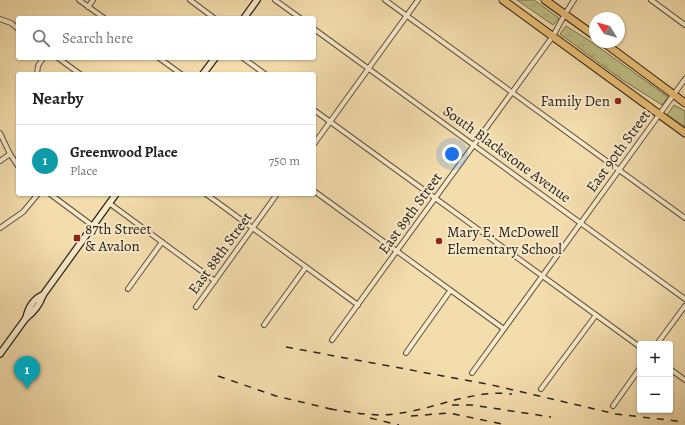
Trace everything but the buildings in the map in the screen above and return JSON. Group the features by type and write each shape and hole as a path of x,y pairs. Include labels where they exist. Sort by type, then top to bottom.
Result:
{"highway":[{"path":"503,0 685,133"},
{"path":"545,0 589,32"},
{"path":"611,48 685,103"}],"main road":[{"path":"245,16 257,0"},
{"path":"204,72 214,60"},
{"path":"0,354 26,318 28,311 37,297 43,295 114,196"}],"street":[{"path":"79,0 101,16"},
{"path":"88,7 93,0"},
{"path":"190,0 211,16"},
{"path":"275,0 297,16"},
{"path":"385,0 685,218"},
{"path":"316,141 418,0"},
{"name":"East 89th Street","path":"332,340 553,36 564,14 574,0"},
{"path":"651,0 685,25"},
{"path":"0,19 11,23 16,27"},
{"name":"South Blackstone Avenue","path":"316,30 685,299"},
{"path":"37,72 38,66 42,60"},
{"path":"61,60 77,72"},
{"path":"162,60 178,72"},
{"path":"246,60 262,72"},
{"name":"East 90th Street","path":"472,373 685,79"},
{"path":"316,111 637,345"},
{"path":"0,133 16,163"},
{"path":"0,161 10,154"},
{"path":"316,192 504,329"},
{"path":"0,228 23,212 36,196"},
{"path":"53,196 93,226"},
{"path":"209,196 358,304"},
{"name":"East 88th Street","path":"196,307 276,196"},
{"path":"109,203 215,281"},
{"path":"128,289 162,242"},
{"path":"264,324 306,267"},
{"path":"406,353 450,291"},
{"path":"659,341 685,306"},
{"path":"541,389 596,315"},
{"path":"673,371 685,380"},
{"path":"612,406 637,372"}],"green space":[{"path":"517,0 534,0 559,18 553,25"},
{"path":"566,26 589,40 589,48 600,48 668,97 662,105 621,79 560,34"},
{"path":"674,105 685,111 685,127 667,115"}],"railway":[{"path":"286,347 492,385 616,414 685,422"},
{"path":"218,376 276,396 335,410"},
{"path":"330,409 362,414 386,415 409,412 482,394 512,394"},
{"path":"452,405 472,405 551,417"},
{"path":"411,416 449,413 507,425"},
{"path":"370,418 399,425"}],"place":[{"name":"Family Den","path":"618,101"},
{"name":"87th Street & Avalon","path":"77,238"},
{"name":"Mary E. McDowell Elementary School","path":"439,241"},
{"name":"Greenwood Place","path":"27,389"}]}
